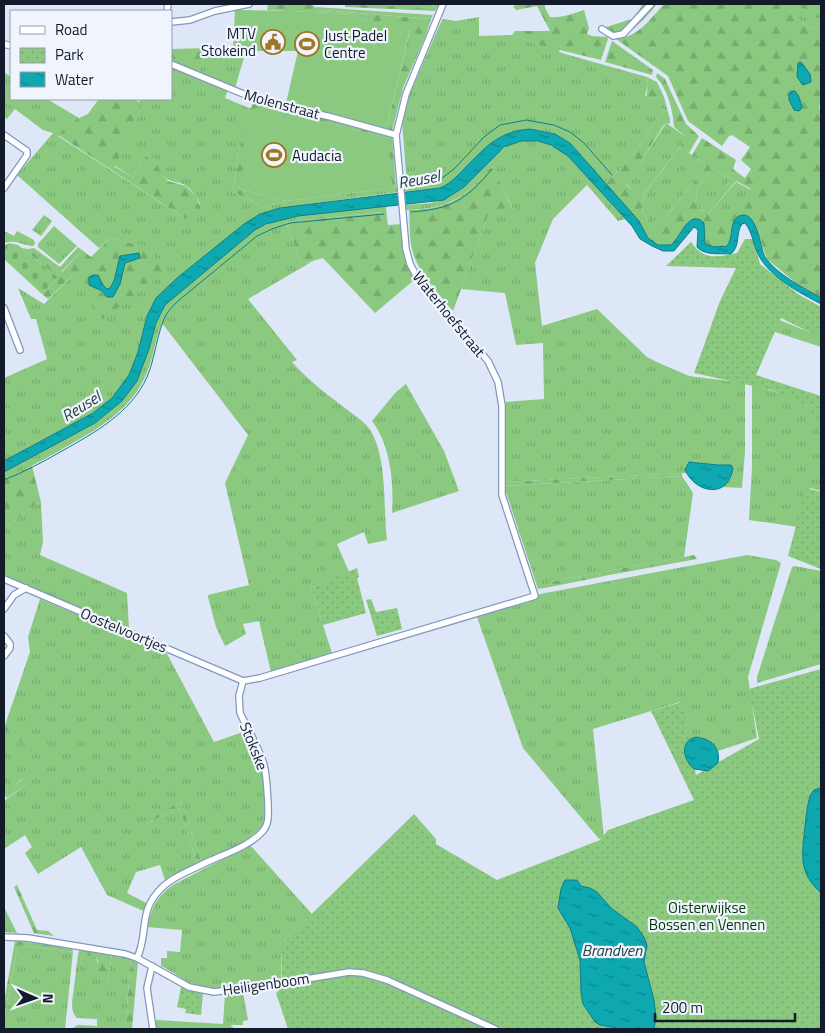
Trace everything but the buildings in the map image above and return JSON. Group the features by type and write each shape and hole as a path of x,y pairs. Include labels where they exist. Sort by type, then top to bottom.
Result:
{"street":[{"path":"172,22 190,20 215,11 249,4"},
{"name":"Waterhoefstraat","path":"243,682 535,596 502,495 502,406 498,382 488,362 414,272 406,249 396,135 406,94 443,4"},
{"path":"602,30 613,36 623,34 651,4"},
{"name":"Molenstraat","path":"172,64 258,100 396,135"},
{"path":"4,135 27,151 27,156 4,188"},
{"path":"4,308 20,350"},
{"name":"Oostelvoortjes","path":"4,579 243,682"},
{"path":"4,609 14,595 26,588"},
{"path":"4,636 10,644 10,648 4,656"},
{"name":"Stokske","path":"138,958 146,911 161,888 180,875 251,841 263,832 267,825 265,768 261,755 238,706 243,682"},
{"name":"Heiligenboom","path":"4,938 37,940 138,958 189,987 214,992 349,972 363,973 395,984 495,1029"},
{"path":"152,966 147,988 153,1029"}],"green space":[{"path":"311,4 322,12 322,10 431,19 403,88 392,131 386,130 410,30 358,19 355,14 267,10 268,5"},
{"path":"345,4 380,4 432,8 434,4 439,4 435,11 345,7"},
{"path":"380,4 434,4 432,8 380,6"},
{"path":"545,4 550,17 563,16 584,10 589,28 587,34 607,37 608,39 601,60 560,50 558,52 512,35 515,31 550,31 537,6 516,10 513,6"},
{"path":"640,4 657,4 642,21 629,31 614,33 607,30 606,27 632,19 642,6"},
{"path":"664,4 789,4 792,13 799,20 816,29 821,27 821,98 819,109 821,109 821,298 797,284 767,259 758,234 746,216 735,235 725,245 720,247 705,244 705,229 701,220 671,245 658,245 648,238 642,226 605,183 631,156 666,105 670,124 666,123 663,126 626,185 642,197 686,139 674,127 669,100 664,88 656,77 657,73 665,79 686,124 699,136 689,153 675,165 643,200 642,209 647,219 656,222 664,219 706,167 706,165 692,155 702,138 736,160 733,169 745,178 751,169 741,160 750,147 732,135 729,136 722,146 688,121 668,76 616,39 624,38 638,31","holes":["712,169 731,180 705,210 701,211 695,203 697,197 696,190","736,181 751,189 721,223 708,214"]},
{"path":"789,4 798,4 806,12 821,19 821,27 816,29 799,20 792,13"},
{"path":"798,4 821,4 821,19 806,13"},
{"path":"316,7 433,15 431,19 323,10 323,12 316,9"},
{"path":"235,8 237,10 355,14 358,19 410,29 386,130 286,103 298,51 233,51"},
{"path":"479,17 479,36 512,35 565,54 647,77 648,85 645,95 649,99 664,97 666,105 646,136 631,156 605,183 570,143 549,133 538,130 526,130 512,132 500,137 456,178 441,188 404,192 403,186 407,185 402,121 407,101 440,24 443,19 456,21"},
{"path":"612,41 653,70 652,75 605,62"},
{"path":"208,48 246,51 235,88 199,72"},
{"path":"208,48 199,72 172,60 172,49"},
{"path":"172,69 179,69 228,90 225,98 249,108 238,155 233,192 264,207 286,201 399,187 399,192 270,211 244,224 177,278 156,298 147,316 138,352 129,375 112,398 93,413 4,461 4,378 47,359 36,319 31,319 18,288 44,304 73,275 147,247 110,238 99,248 17,175 53,133 43,130 15,109 7,119 4,117 4,72 10,76 10,100 49,100 79,118 58,136 186,219 200,204 188,187 168,180 163,176 153,157 148,152 133,177 115,166 145,100 172,100"},
{"path":"647,77 657,82 664,97 646,98"},
{"path":"98,100 136,100 139,102 145,100 115,167 133,177 148,152 150,152 163,176 168,181 186,186 196,196 201,210 186,219 58,135 77,119 88,114"},
{"path":"254,101 392,136 396,187 392,188 387,138 261,107 239,189 286,201 264,207 233,192 238,155 248,110"},
{"path":"261,107 388,138 392,188 286,201 239,189 254,109"},
{"path":"666,123 686,137 686,139 641,198 626,184"},
{"path":"527,140 549,145 568,156 625,219 618,221 587,185 553,219 535,263 542,326 597,309 647,357 659,363 689,376 745,383 745,452 742,488 723,487 730,480 733,471 729,465 692,462 685,470 686,473 504,482 506,402 544,399 543,343 516,345 505,293 461,289 489,213 513,209 492,167 472,187 445,204 405,210 405,205 432,203 447,198 468,183 503,149 514,143"},
{"path":"689,153 706,165 706,167 664,219 657,222 649,221 642,208 642,203 663,177"},
{"path":"492,166 513,210 489,213 453,311 430,284 416,261 411,243 409,210 447,204 465,193"},
{"path":"712,169 731,180 706,210 701,211 695,203 697,197 696,190"},
{"path":"736,182 751,190 721,223 708,214"},
{"path":"386,206 387,218 383,212 286,222 301,264 313,261 248,299 297,360 292,362 316,385 368,427 379,451 385,497 387,540 368,544 364,532 337,544 349,572 311,588 332,653 271,672 259,621 243,624 246,634 225,646 216,627 208,597 208,595 249,585 225,483 248,435 162,323 143,381 127,404 95,430 39,462 4,478 4,472 95,423 122,401 144,362 156,323 165,305 255,230 283,219 300,215"},
{"path":"384,212 388,225 402,224 403,241 422,287 476,353 414,280 375,313 323,258 301,264 286,222"},
{"path":"44,215 52,221 41,236 32,230"},
{"path":"54,226 77,246 59,264 38,247 38,244"},
{"path":"4,231 14,236 17,231 34,240 35,244 33,246 16,242 4,243"},
{"path":"110,238 147,247 166,272 103,319 73,275 48,299 43,295 58,277 22,248 28,249 62,272 82,250 91,257","holes":["120,256 133,261 125,263 116,294 107,297 99,290 98,275 103,285 107,289 110,288 114,281"]},
{"path":"745,239 753,239 760,264 798,294 821,307 821,338 781,318 756,375 821,396 821,435 809,406 771,390 694,373 720,301 736,268 666,266 691,242 706,255 716,256 737,253"},
{"path":"9,243 18,245 58,277 43,295 4,259 4,246"},
{"path":"78,247 82,250 61,272 28,249 34,248 60,267"},
{"path":"775,318 821,337 821,347 772,331"},
{"path":"406,384 444,451 459,491 392,513 390,466 383,442 372,421 396,392"},
{"path":"752,384 811,404 821,430 821,491 810,488 798,527 749,520 752,467"},
{"path":"32,466 41,502 4,529 4,478"},
{"path":"682,473 682,476 504,486 504,482"},
{"path":"682,476 693,493 684,557 607,571 604,576 600,577 599,573 549,582 550,587 538,589 504,486"},
{"path":"806,488 821,492 821,569 788,556"},
{"path":"41,502 43,542 40,555 127,593 129,629 4,576 4,529"},
{"path":"694,555 697,559 604,576 604,572 607,571"},
{"path":"747,555 776,560 781,563 748,677 757,738 718,751 713,744 686,742 680,702 593,729 604,838 599,839 523,748 477,617 529,602 540,594"},
{"path":"792,567 821,571 821,664 757,683 757,677"},
{"path":"357,568 359,577 357,578 366,613 323,625 311,588"},
{"path":"599,573 600,577 550,587 549,582"},
{"path":"40,599 166,652 214,742 246,731 258,755 262,773 265,814 261,827 241,844 201,861 181,802 146,824 179,808 197,863 165,880 160,865 136,872 127,893 148,904 146,912 107,895 81,847 38,874 25,853 32,847 25,835 4,849 4,801 28,783 22,779 13,787 8,787 4,783 4,729 13,734 22,744 25,741 7,719 30,652 28,637"},
{"path":"371,599 376,612 397,608 402,629 377,636 366,600"},
{"name":"Oisterwijkse Bossen en Vennen","path":"821,669 821,1029 288,1029 276,993 282,987 281,944 414,814 436,839 436,844 497,880 600,840 608,830 694,800 651,711 682,702 696,775 759,739 753,709 745,690"},
{"path":"7,719 20,733 27,745 22,744 13,734 4,729"},
{"path":"24,778 28,783 7,798 4,794 4,783 8,787 13,787"},
{"path":"181,802 201,861 197,863 179,808 146,824 145,821"},
{"path":"250,845 312,914 281,944 281,979 225,989 214,989 192,984 161,966 161,958 167,958 167,951 180,952 182,930 147,927 153,909 162,894 173,885"},
{"path":"17,885 37,930 48,931 54,936 34,933 14,887"},
{"path":"4,907 17,933 4,932"},
{"path":"15,941 72,947 73,952 18,945 4,1017 4,1002"},
{"path":"18,945 73,952 65,1029 4,1029 4,1017"},
{"path":"80,949 112,953 108,980 98,976 98,961 96,957 85,955 81,959 78,987 74,987"},
{"path":"112,953 131,959 125,1029 71,1029 78,1025 97,1026 97,1019 77,1018 73,1011 74,987 77,987 81,959 85,955 96,957 108,980"},
{"path":"131,959 138,962 132,1029 125,1029"},
{"path":"181,987 203,993 201,1015 185,1013 186,1009 177,1007"},
{"path":"243,992 248,1020 243,1021 243,1025 230,1025 241,1029 155,1029 156,1020 223,1024 225,994"}],"water":[{"path":"801,62 810,74 811,82 803,85 797,77 798,63"},
{"path":"792,91 798,94 800,99 802,108 799,111 794,110 789,100 789,94"},
{"path":"530,129 555,134 570,143 639,221 648,238 658,245 671,245 690,221 699,219 704,223 705,244 714,247 726,246 729,243 732,226 736,219 739,216 745,215 750,218 757,230 765,257 776,269 791,280 821,298 821,304 778,278 764,264 745,223 740,228 736,247 731,254 712,254 700,250 697,247 698,230 694,227 674,251 663,251 640,239 632,226 568,156 551,145 538,141 521,141 504,147 464,187 444,200 298,216 266,224 255,230 165,305 156,323 137,381 122,401 95,423 4,472 4,461 93,413 112,398 129,375 138,352 147,316 156,298 177,278 244,224 260,214 280,208 440,188 453,180 479,154 500,137 509,133"},
{"path":"139,253 140,258 125,263 120,284 113,297 107,297 102,291 89,285 89,277 98,275 103,285 107,289 110,288 114,281 120,256"},
{"path":"689,462 731,465 733,468 730,478 725,485 719,489 712,490 704,488 690,478 685,470"},
{"path":"696,737 710,742 718,752 718,763 708,771 694,769 685,756 684,751 687,742"},
{"path":"821,788 821,893 808,878 803,863 803,846 810,796 814,790"},
{"name":"Brandven","path":"565,880 577,880 581,886 597,892 611,908 637,927 644,937 647,945 644,962 654,1000 656,1017 654,1029 622,1029 600,1025 595,1022 583,1004 580,960 570,928 558,908 561,889"}],"waterway":[{"name":"Reusel","path":"407,184 441,179 454,169 484,137 500,125 526,120 554,125 570,132 584,143 612,175"},
{"path":"411,212 425,211 457,201 483,180 492,169"},
{"path":"4,480 33,467 74,444 99,429 122,411 140,390 147,377 160,329 169,311 178,301 257,236 290,223 384,214"}],"place":[{"name":"MTV Stokeind","path":"273,42"},
{"name":"Just Padel Centre","path":"307,44"},
{"name":"Audacia","path":"274,155"}]}
